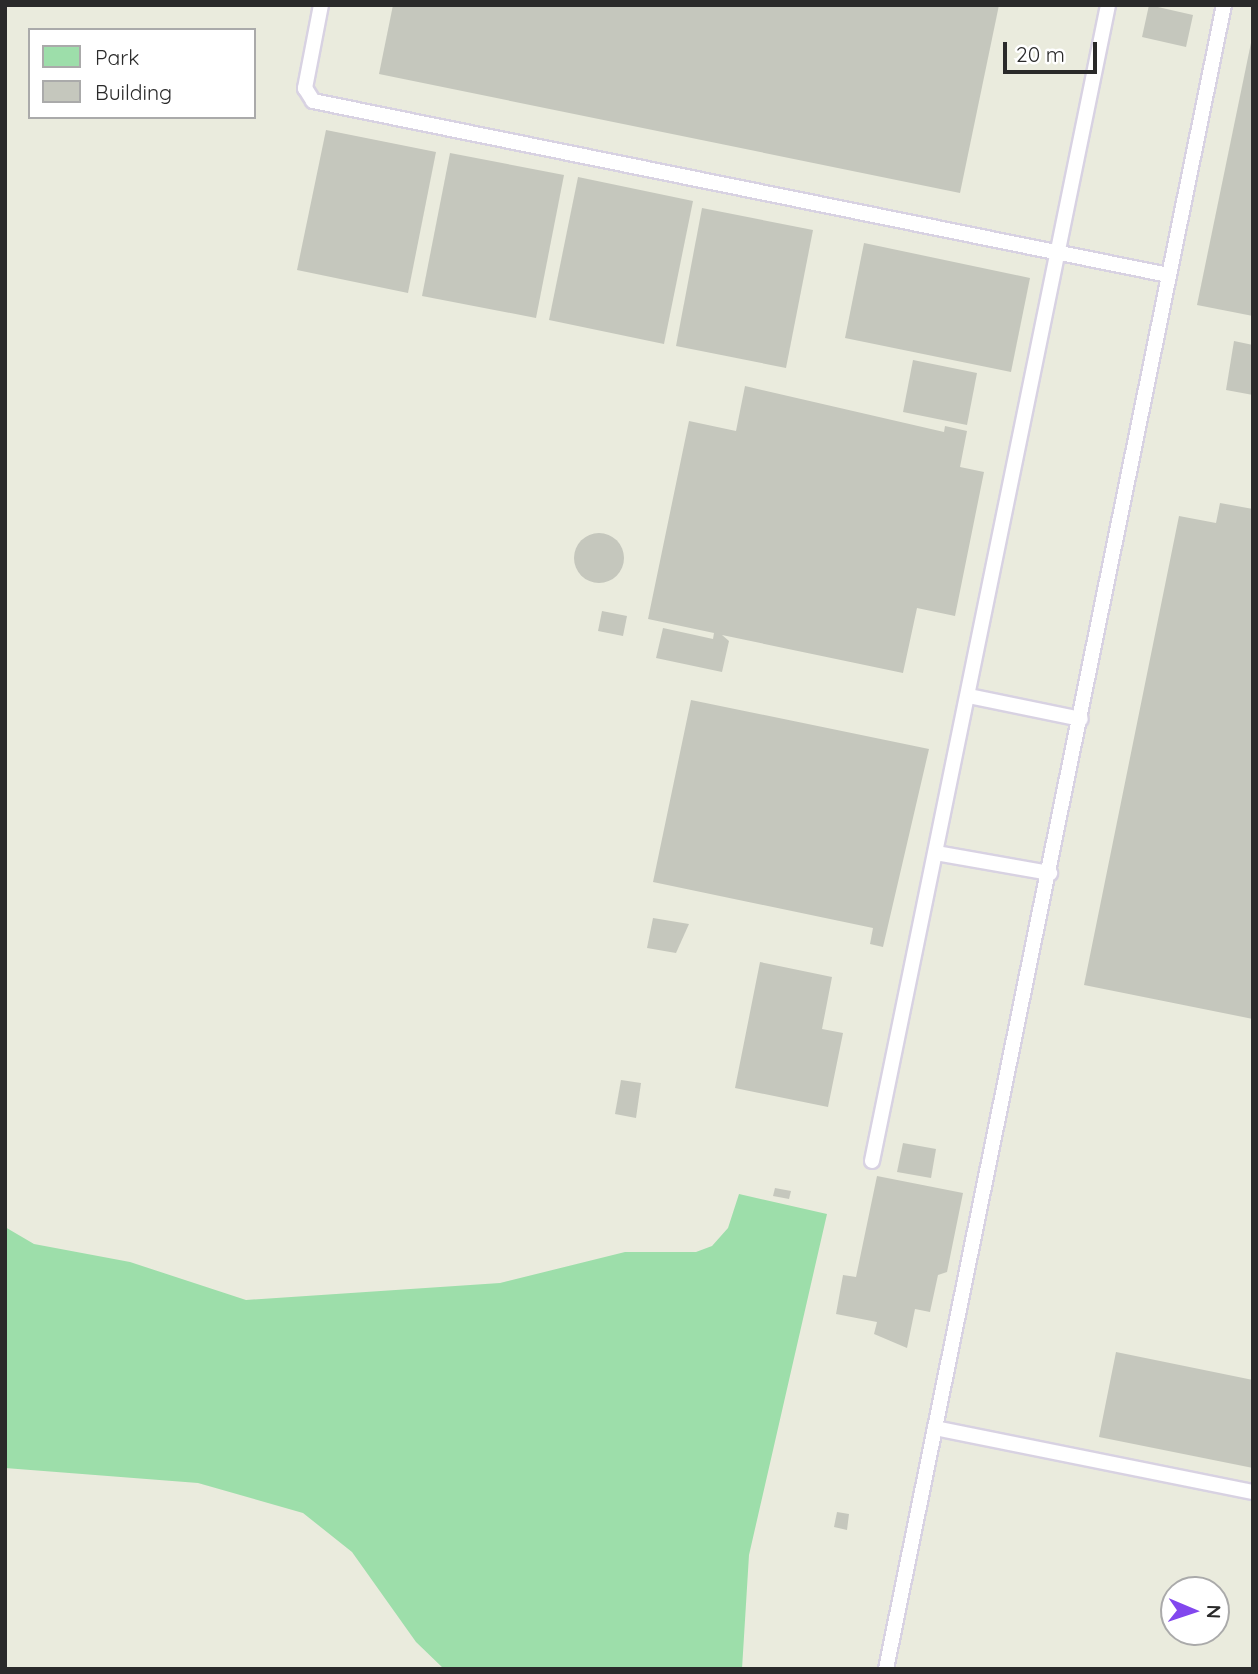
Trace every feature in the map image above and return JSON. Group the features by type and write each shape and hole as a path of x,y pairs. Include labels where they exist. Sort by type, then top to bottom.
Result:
{"lane":[{"path":"321,5 305,88 313,101 1168,275"},
{"path":"872,1161 1108,5"},
{"path":"886,1669 1051,873 1168,275 1224,5"},
{"path":"968,696 1081,719"},
{"path":"936,853 1051,873"},
{"path":"934,1428 1253,1492"}],"green space":[{"path":"739,1194 827,1214 749,1555 742,1669 444,1669 416,1642 352,1552 303,1513 198,1483 5,1468 5,1227 34,1244 130,1262 246,1300 500,1283 625,1252 696,1252 712,1246 728,1228"}],"building":[{"path":"393,5 999,5 960,193 379,74"},
{"path":"1149,5 1193,15 1186,47 1142,37"},
{"path":"1253,38 1253,316 1197,305"},
{"path":"326,130 436,152 408,293 297,270"},
{"path":"450,153 564,175 536,318 422,296"},
{"path":"578,177 693,201 664,344 549,320"},
{"path":"702,208 813,230 786,368 676,346"},
{"path":"864,243 1030,278 1011,372 845,338"},
{"path":"1234,341 1253,345 1253,395 1226,390"},
{"path":"913,360 977,373 967,425 903,412"},
{"path":"745,386 944,432 945,426 967,431 960,467 984,472 955,616 917,608 903,673 722,635 729,641 722,672 656,658 663,628 713,639 714,633 648,619 689,421 736,431"},
{"path":"1220,503 1253,509 1253,1019 1084,985 1179,516 1216,523"},
{"path":"599,533 617,540 624,558 617,576 599,583 581,576 574,558 581,540"},
{"path":"602,611 627,616 623,636 598,631"},
{"path":"691,700 929,749 883,947 870,944 873,928 653,882"},
{"path":"653,918 689,924 676,953 647,948"},
{"path":"760,962 832,977 822,1029 843,1033 828,1107 735,1088"},
{"path":"621,1080 641,1083 636,1118 615,1114"},
{"path":"903,1143 936,1149 931,1178 897,1172"},
{"path":"877,1176 963,1193 947,1272 938,1275 930,1312 915,1309 907,1348 874,1334 877,1322 836,1314 843,1275 856,1277"},
{"path":"775,1188 791,1191 789,1199 773,1196"},
{"path":"1116,1352 1253,1380 1253,1468 1099,1437"},
{"path":"837,1512 849,1514 847,1530 834,1527"}]}
